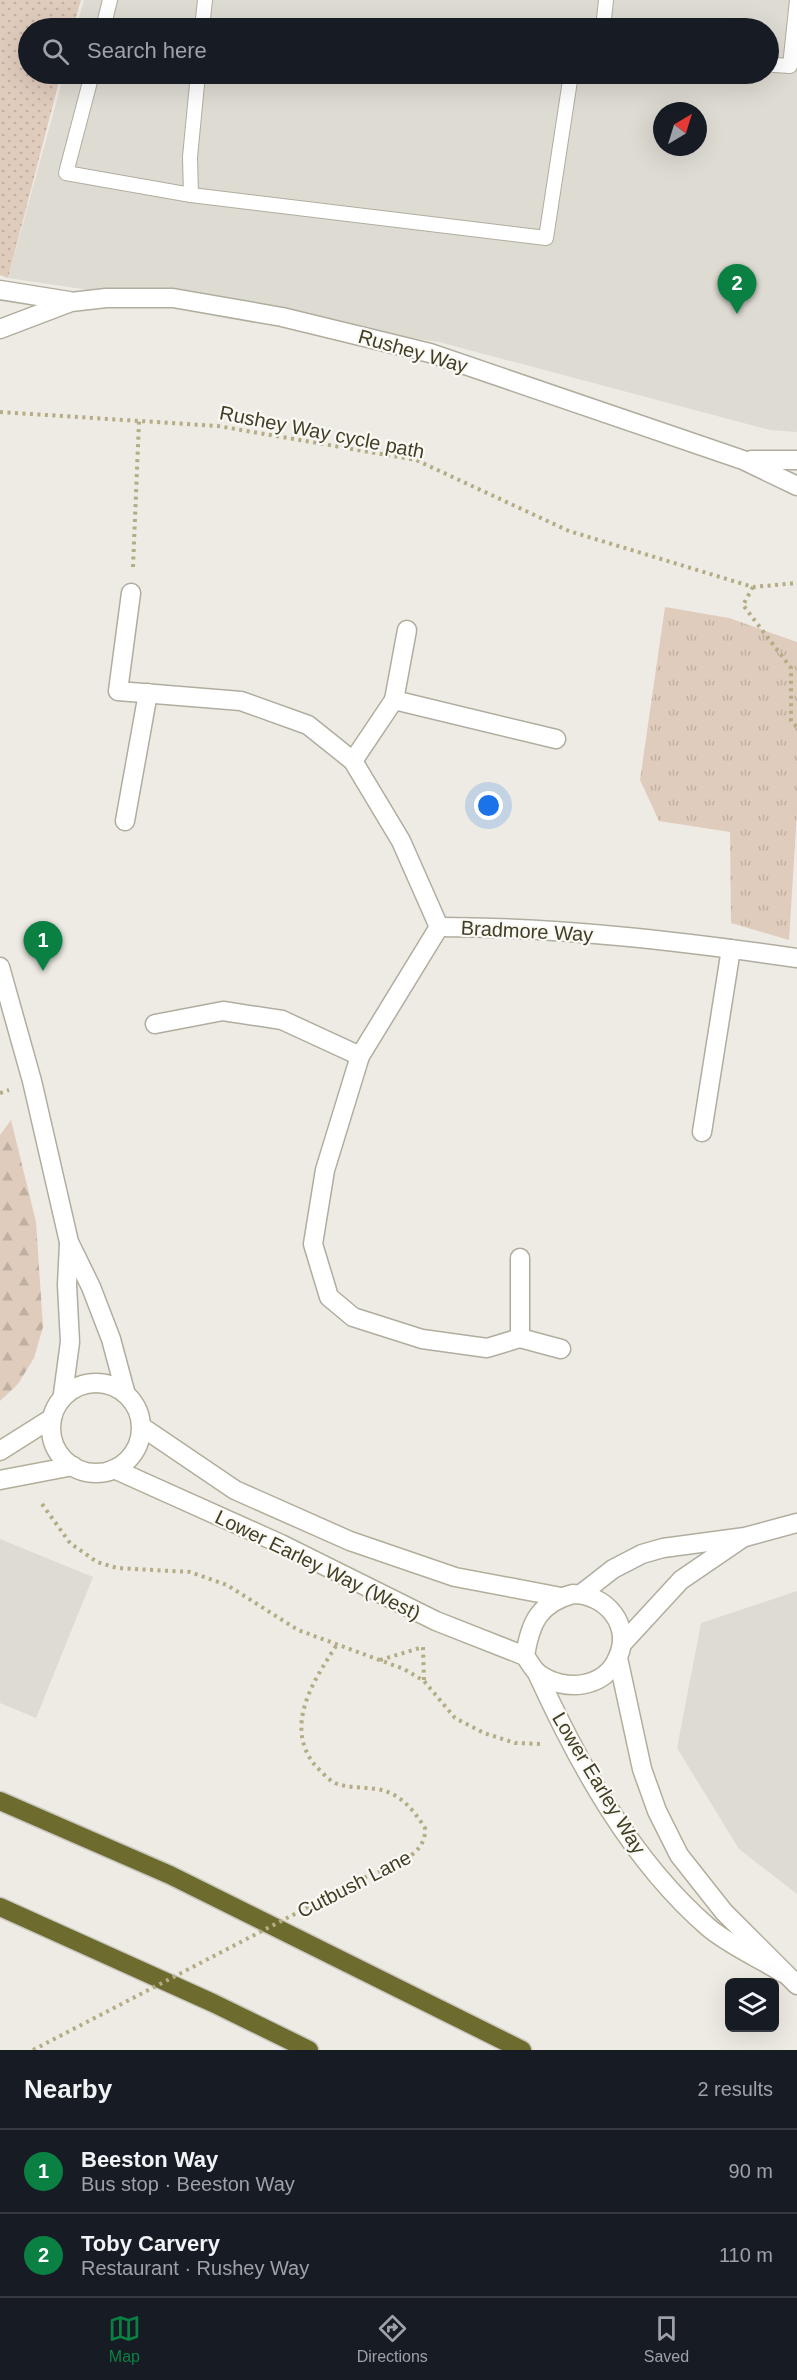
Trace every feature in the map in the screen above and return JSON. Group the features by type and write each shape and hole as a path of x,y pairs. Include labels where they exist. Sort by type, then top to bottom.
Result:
{"highway":[{"path":"0,1802 170,1875 522,2050"},
{"path":"0,1907 213,2003 309,2050"}],"street":[{"name":"Rushey Way","path":"0,290 71,302"},
{"name":"Rushey Way","path":"0,328 71,302 106,298 173,298 282,317 430,353 743,460 797,486"},
{"name":"Rushey Way","path":"743,460 797,460"},
{"name":"Bradmore Way","path":"131,592 118,691 241,701 308,725 353,761 401,841 439,927 509,927 797,958"},
{"path":"353,761 394,700 407,630"},
{"path":"125,822 148,693"},
{"path":"394,700 556,739"},
{"path":"439,927 360,1056 325,1170 313,1244 329,1297 353,1317 422,1339 487,1348 520,1338 561,1349"},
{"path":"702,1132 730,949"},
{"path":"0,967 32,1081 69,1242 92,1287 111,1339 125,1391 137,1408 142,1426 134,1452 114,1469 92,1473 73,1466 60,1455 52,1441 52,1418 63,1394 70,1342 67,1285 69,1242"},
{"path":"155,1024 223,1011 282,1020 360,1056"},
{"path":"520,1258 520,1338"},
{"path":"63,1394 81,1386 93,1384 125,1391"},
{"path":"0,1451 52,1418"},
{"name":"Lower Earley Way (West)","path":"142,1426 235,1490 350,1541 456,1578 561,1597"},
{"path":"0,1480 73,1466"},
{"name":"Lower Earley Way (West)","path":"114,1469 280,1544 436,1621 525,1656"},
{"path":"581,1594 613,1569 642,1554 663,1548 745,1537 797,1523"},
{"path":"620,1651 620,1625 609,1607 593,1597 581,1594 561,1597 548,1605 531,1625 525,1656 537,1673 559,1684 579,1686 606,1675 620,1651 681,1581 745,1537"},
{"name":"Lower Earley Way","path":"620,1651 642,1769 657,1811 679,1856 724,1912 797,1985"},
{"name":"Lower Earley Way","path":"537,1673 568,1738 628,1839 658,1876 709,1928 783,1973"}],"lane":[{"path":"106,18 110,0"},
{"path":"203,18 205,0"},
{"path":"604,18 606,0"},
{"path":"779,65 790,66 797,0"},
{"path":"89,84 66,173 191,195 546,238 569,84"},
{"path":"191,195 190,157 197,84"}],"path":[{"name":"Rushey Way cycle path","path":"0,412 218,426 416,460 569,531 753,587 797,583"},
{"path":"131,592 139,421"},
{"path":"753,587 743,605 791,668 791,721 797,727"},
{"path":"42,1504 70,1543 97,1562 117,1568 190,1572 218,1582 277,1614 298,1630 336,1646 380,1660 424,1681 455,1718 484,1733 515,1743 546,1744"},
{"name":"Cutbush Lane","path":"33,2050 416,1852 423,1845 425,1828 403,1800 377,1789 333,1782 308,1755 301,1725 303,1710 309,1689 336,1646"},
{"path":"380,1660 423,1647 424,1681"}],"shaded area":[{"path":"84,0 797,0 797,432 770,430 439,342 8,278 61,84 779,84 779,18 79,18"},
{"path":"0,1539 93,1577 36,1718 0,1703"},
{"path":"797,1591 797,1894 739,1849 677,1748 701,1623"}],"green space":[{"path":"0,0 81,0 76,18 18,18 18,84 58,84 8,278 0,275"},
{"path":"665,607 729,618 797,642 797,813 789,940 731,923 730,832 659,821 640,780"},
{"path":"11,1120 36,1222 43,1327 34,1358 18,1384 0,1401 0,1135"}],"place":[{"name":"Toby Carvery","path":"737,314"},
{"name":"Beeston Way","path":"43,971"}]}
